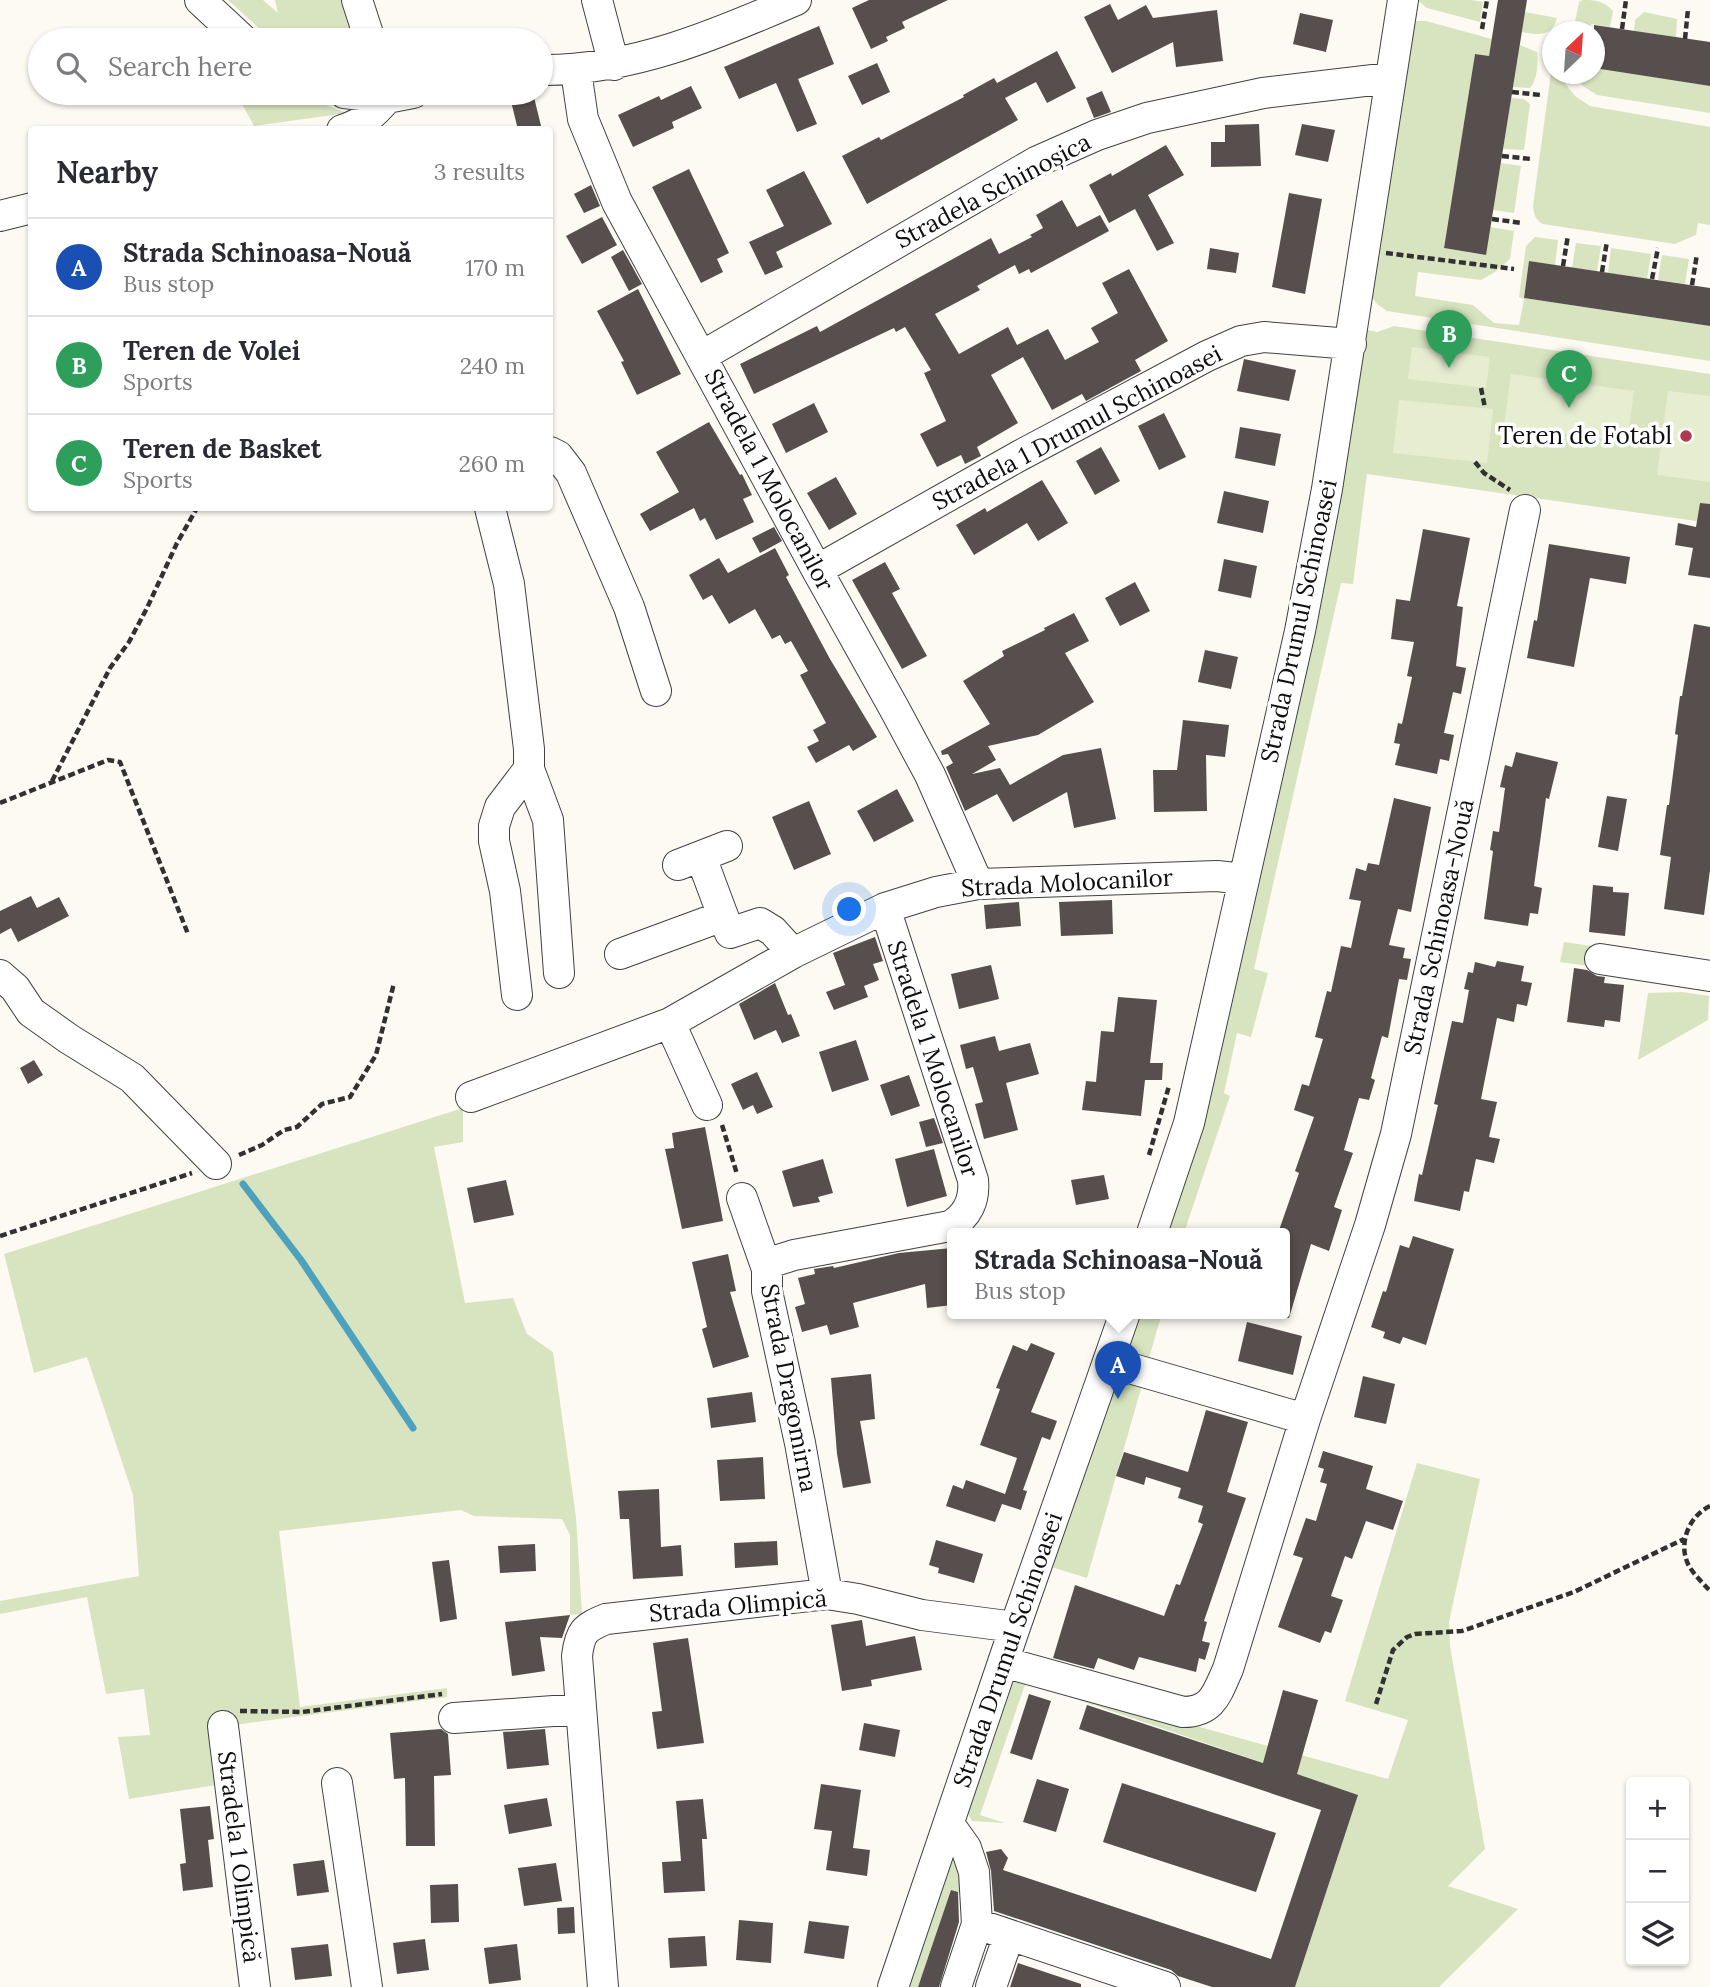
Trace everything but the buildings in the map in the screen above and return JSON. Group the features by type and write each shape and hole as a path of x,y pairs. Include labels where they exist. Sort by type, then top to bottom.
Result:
{"street":[{"path":"200,0 230,28"},
{"path":"357,0 366,28"},
{"path":"597,0 614,65"},
{"path":"553,70 576,71 614,65 674,48 796,0"},
{"name":"Strada Drumul Schinoasei","path":"1154,1228 1188,1124 1300,631 1351,344 1403,0"},
{"name":"Stradela 1 Molocanilor","path":"576,71 583,119 617,202 930,775 978,884"},
{"name":"Stradela Schinoșica","path":"702,356 1036,162 1097,135 1147,118 1263,93 1390,78"},
{"path":"357,126 384,105"},
{"path":"387,126 392,105"},
{"path":"0,216 28,209"},
{"name":"Stradela 1 Drumul Schinoasei","path":"817,570 1019,456 1207,356 1241,341 1264,337 1351,344"},
{"path":"553,454 558,456 571,474 629,607 656,691"},
{"name":"Strada Schinoasa-Nouă","path":"1003,1662 1183,1712 1196,1712 1206,1707 1216,1695 1228,1669 1305,1419 1370,1225 1396,1133 1525,510"},
{"path":"491,511 509,584 529,749 529,769 548,820 559,973"},
{"path":"517,995 505,891 494,841 494,826 500,807 529,769"},
{"path":"702,856 730,933 760,923 773,931 793,953"},
{"name":"Strada Molocanilor","path":"471,1097 670,1023 793,953 885,908 936,892 978,884 1217,876 1244,879"},
{"name":"Stradela 1 Molocanilor","path":"885,908 973,1180 974,1191 968,1209"},
{"path":"620,954 723,916"},
{"path":"1600,959 1710,976"},
{"path":"8,982 31,1013 69,1040 132,1078 216,1164"},
{"path":"670,1023 707,1105"},
{"path":"742,1198 767,1269"},
{"name":"Strada Dragomirna","path":"827,1594 800,1443 767,1291 767,1269 775,1261 794,1255 950,1226 964,1217 968,1209"},
{"name":"Strada Drumul Schinoasei","path":"893,1987 1123,1319"},
{"path":"1109,1362 1305,1419"},
{"name":"Strada Olimpică","path":"603,1987 577,1656 583,1631 606,1619 827,1594 922,1615 1015,1627"},
{"path":"448,1706 581,1709"},
{"name":"Stradela 1 Olimpică","path":"223,1726 256,1987"},
{"path":"337,1783 367,1987"},
{"path":"949,1824 965,1848 974,1872 977,1924 956,1987"},
{"path":"977,1924 1165,1987"},
{"path":"990,1987 1009,1935"}],"path":[{"path":"1482,29 1487,0"},
{"path":"1622,29 1626,0"},
{"path":"1685,39 1688,9"},
{"path":"1512,92 1541,95"},
{"path":"1502,156 1531,159"},
{"path":"1492,219 1522,223"},
{"path":"1563,266 1568,235"},
{"path":"1602,272 1607,241"},
{"path":"1652,279 1658,248"},
{"path":"1382,253 1514,270"},
{"path":"1692,285 1697,254"},
{"path":"1481,388 1485,408"},
{"path":"1475,462 1484,473 1516,495 1525,510"},
{"path":"51,782 110,668 141,620 177,543 195,511"},
{"path":"0,803 108,760 120,762 188,934"},
{"path":"1147,1162 1172,1073"},
{"path":"707,1105 723,1126 742,1198"},
{"path":"1710,1506 1689,1524 1684,1539 1689,1566 1710,1591"},
{"path":"1376,1704 1393,1650 1407,1637 1415,1634 1462,1631 1574,1592 1684,1539"},
{"path":"223,1726 226,1717 237,1712 448,1706"}],"green space":[{"path":"228,0 263,0 278,13 275,0 344,0 353,28 259,28"},
{"path":"1417,0 1483,2 1480,22 1427,8"},
{"path":"1592,0 1610,8 1613,11 1610,27 1605,26 1605,21 1575,21 1579,2"},
{"path":"1525,12 1557,18 1556,21 1542,21 1542,33 1522,32"},
{"path":"1644,12 1677,19 1676,37 1634,31 1635,20"},
{"path":"1415,21 1426,21 1492,39 1489,56 1475,54 1444,248 1485,255 1490,227 1514,231 1510,259 1495,272 1481,280 1418,272 1415,296 1473,305 1494,323 1519,325 1524,299 1519,297 1526,246 1535,237 1558,240 1555,265 1529,262 1524,298 1710,326 1710,361 1387,311 1377,304 1370,295"},
{"path":"1520,45 1537,52 1537,71 1530,88 1513,87"},
{"path":"1605,70 1710,86 1710,113 1597,95 1582,84 1605,84"},
{"path":"1549,84 1566,84 1575,96 1590,106 1710,127 1710,225 1698,223 1696,235 1675,244 1543,224 1534,214"},
{"path":"1511,98 1524,99 1530,104 1524,150 1503,149"},
{"path":"243,105 326,105 347,113 254,126"},
{"path":"1501,163 1521,166 1514,213 1493,210"},
{"path":"1576,243 1601,246 1597,271 1572,268"},
{"path":"1611,248 1651,254 1647,279 1608,273"},
{"path":"1662,255 1689,259 1685,284 1658,280"},
{"path":"1394,326 1710,374 1710,523 1367,474 1353,584 1341,583 1254,969 1268,973 1251,1037 1237,1033 1224,1093 1230,1096 1186,1228 1163,1228 1363,329 1377,332"},
{"path":"1412,347 1490,357 1486,388 1408,379"},
{"path":"1511,374 1634,391 1627,442 1504,426"},
{"name":"Teren de Fotabl","path":"1668,391 1710,396 1710,482 1657,475"},
{"path":"1399,400 1493,409 1487,463 1393,453"},
{"path":"1564,942 1598,947 1596,967 1560,962"},
{"path":"1682,992 1709,996 1708,1020 1638,1060 1648,993"},
{"path":"463,1108 463,1142 434,1147 465,1303 513,1298 527,1334 553,1352 576,1517 582,1614 570,1615 570,1535 562,1519 474,1516 461,1510 279,1531 300,1707 447,1688 447,1697 234,1725 241,1781 129,1799 118,1737 150,1735 144,1689 106,1694 87,1597 0,1614 0,1601 139,1576 133,1495 87,1357 34,1373 4,1254"},
{"path":"1134,1319 1160,1319 1149,1358 1135,1355 1127,1342"},
{"path":"1115,1376 1142,1385 1087,1578 1048,1566"},
{"path":"1417,1463 1480,1479 1449,1622 1450,1646 1485,1849 1448,1886 1518,1909 1439,1987 1295,1987 1358,1795 1026,1682 980,1815 1005,1823 972,1821 964,1807 1008,1679 1015,1676 1388,1779 1408,1720 1345,1701"},
{"path":"952,1851 973,1897 951,1890 918,1987 901,1987"}],"waterway":[{"path":"243,1184 301,1260 413,1428"}],"place":[{"name":"Teren de Volei","path":"1449,368"},
{"name":"Teren de Basket","path":"1569,408"},
{"name":"Teren de Fotabl","path":"1686,436"},
{"name":"Strada Schinoasa-Nouă","path":"1118,1399"}]}
